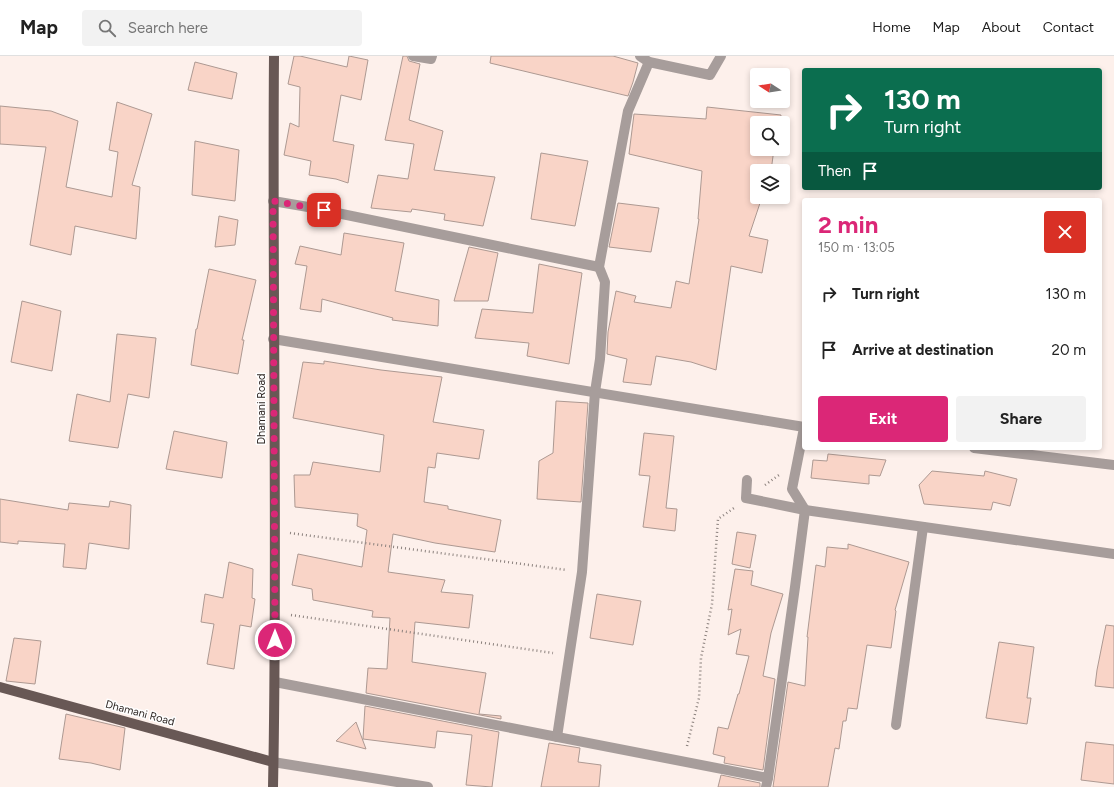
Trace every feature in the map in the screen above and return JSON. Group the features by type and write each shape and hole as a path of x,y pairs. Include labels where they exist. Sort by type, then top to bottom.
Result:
{"main road":[{"name":"Dhamani Road","path":"273,787 275,682 273,339 274,56"},
{"name":"Dhamani Road","path":"0,687 273,762"}],"street":[{"path":"413,56 430,59 432,56"},
{"path":"640,56 649,62 710,75 721,56"},
{"path":"557,737 582,572 595,392 600,359 605,282 599,267 628,111 649,62"},
{"path":"273,201 599,267"},
{"path":"273,339 802,427"},
{"path":"275,682 682,762 767,783 805,510 792,489 802,438"},
{"path":"990,450 1114,465"},
{"path":"747,480 746,498 805,510 1114,554"},
{"path":"896,725 923,527"},
{"path":"273,762 428,787"}],"path":[{"path":"682,762 699,698 701,658 712,604 718,519 798,461"},
{"path":"274,530 582,572"},
{"path":"275,613 569,655"}],"building":[{"path":"294,56 300,56 347,67 349,56 368,60 361,100 341,95 333,141 354,145 348,183 336,179 309,175 311,161 284,155 290,123 299,127 300,87 288,84"},
{"path":"403,56 407,56 409,61 420,64 409,120 443,131 434,170 495,177 483,226 444,220 445,214 412,209 411,212 371,208 378,175 408,179 414,144 385,140"},
{"path":"491,56 613,56 638,63 628,96 490,63"},
{"path":"195,62 237,73 232,99 188,90"},
{"path":"117,102 152,114 132,185 140,187 136,239 75,226 71,255 30,245 46,147 0,144 0,106 51,111 78,121 66,187 112,197 118,152 109,150"},
{"path":"707,107 781,115 750,116 750,156 773,156 772,164 750,164 750,204 760,204 749,236 768,240 762,273 731,266 716,370 691,362 656,356 651,385 623,382 627,359 607,354 608,332 616,291 636,296 634,302 671,308 676,281 689,284 699,219 702,171 629,154 634,114 706,119"},
{"path":"195,141 239,150 235,201 192,195"},
{"path":"541,153 588,161 575,226 531,219"},
{"path":"618,203 659,208 651,252 609,247"},
{"path":"219,216 238,220 235,245 215,247"},
{"path":"344,233 404,243 395,291 439,300 438,326 392,320 393,318 322,299 321,312 300,309 307,266 295,264 300,246 341,255"},
{"path":"469,247 498,253 488,301 454,301"},
{"path":"539,264 582,273 569,364 527,356 529,343 475,338 482,309 533,313"},
{"path":"209,269 256,280 242,340 244,340 238,374 191,365 196,329"},
{"path":"22,301 61,311 52,371 11,362"},
{"path":"117,334 156,338 149,398 128,394 118,448 69,441 77,394 110,402"},
{"path":"324,361 381,370 442,377 433,422 484,430 479,459 437,453 435,468 428,467 424,502 448,506 448,509 501,520 495,552 435,543 393,534 388,572 445,580 441,592 473,595 469,628 415,622 412,662 486,673 479,714 501,716 501,719 366,693 368,668 387,669 390,618 372,617 373,611 313,600 312,589 292,585 298,554 362,567 367,530 357,526 358,514 295,507 294,475 310,475 313,462 380,472 384,435 293,418 303,362 324,364"},
{"path":"556,401 588,403 581,502 537,499 539,461 553,453"},
{"path":"174,431 227,442 222,478 166,469"},
{"path":"644,433 674,436 666,508 677,509 675,531 643,527 650,476 639,475"},
{"path":"828,454 886,460 880,476 869,475 869,484 811,478 813,460 827,461"},
{"path":"932,471 984,476 985,471 1017,479 1010,506 993,502 991,510 924,504 919,485"},
{"path":"0,499 68,510 69,503 109,507 110,501 131,505 129,549 89,543 86,569 63,567 65,544 18,541 18,544 0,542"},
{"path":"737,532 756,535 750,568 732,564"},
{"path":"848,544 909,562 895,610 891,648 867,645 857,709 848,708 846,721 843,721 839,749 835,748 828,787 773,787 788,682 805,686 807,637 816,565 825,567 827,547 848,549"},
{"path":"229,562 253,569 252,598 255,599 251,627 240,625 234,669 207,664 214,624 201,622 205,594 223,598"},
{"path":"735,569 753,571 751,585 783,594 771,633 763,676 775,679 763,770 724,763 725,757 713,754 718,727 728,729 749,656 736,654 741,629 728,635 732,609 728,610"},
{"path":"597,594 641,601 633,645 590,638"},
{"path":"1106,625 1114,626 1114,688 1095,686"},
{"path":"14,638 41,641 35,684 6,681"},
{"path":"999,642 1034,647 1027,698 1031,698 1027,724 986,718"},
{"path":"365,706 499,732 492,787 466,785 472,735 437,731 435,748 363,739"},
{"path":"66,714 125,728 120,770 91,763 59,759"},
{"path":"356,722 366,749 336,741"},
{"path":"1086,742 1114,745 1114,784 1081,780"},
{"path":"549,743 580,748 578,762 601,765 599,787 541,787"},
{"path":"721,775 760,783 760,787 718,787"}],"route":[{"path":"275,640 273,201 324,210"}]}
